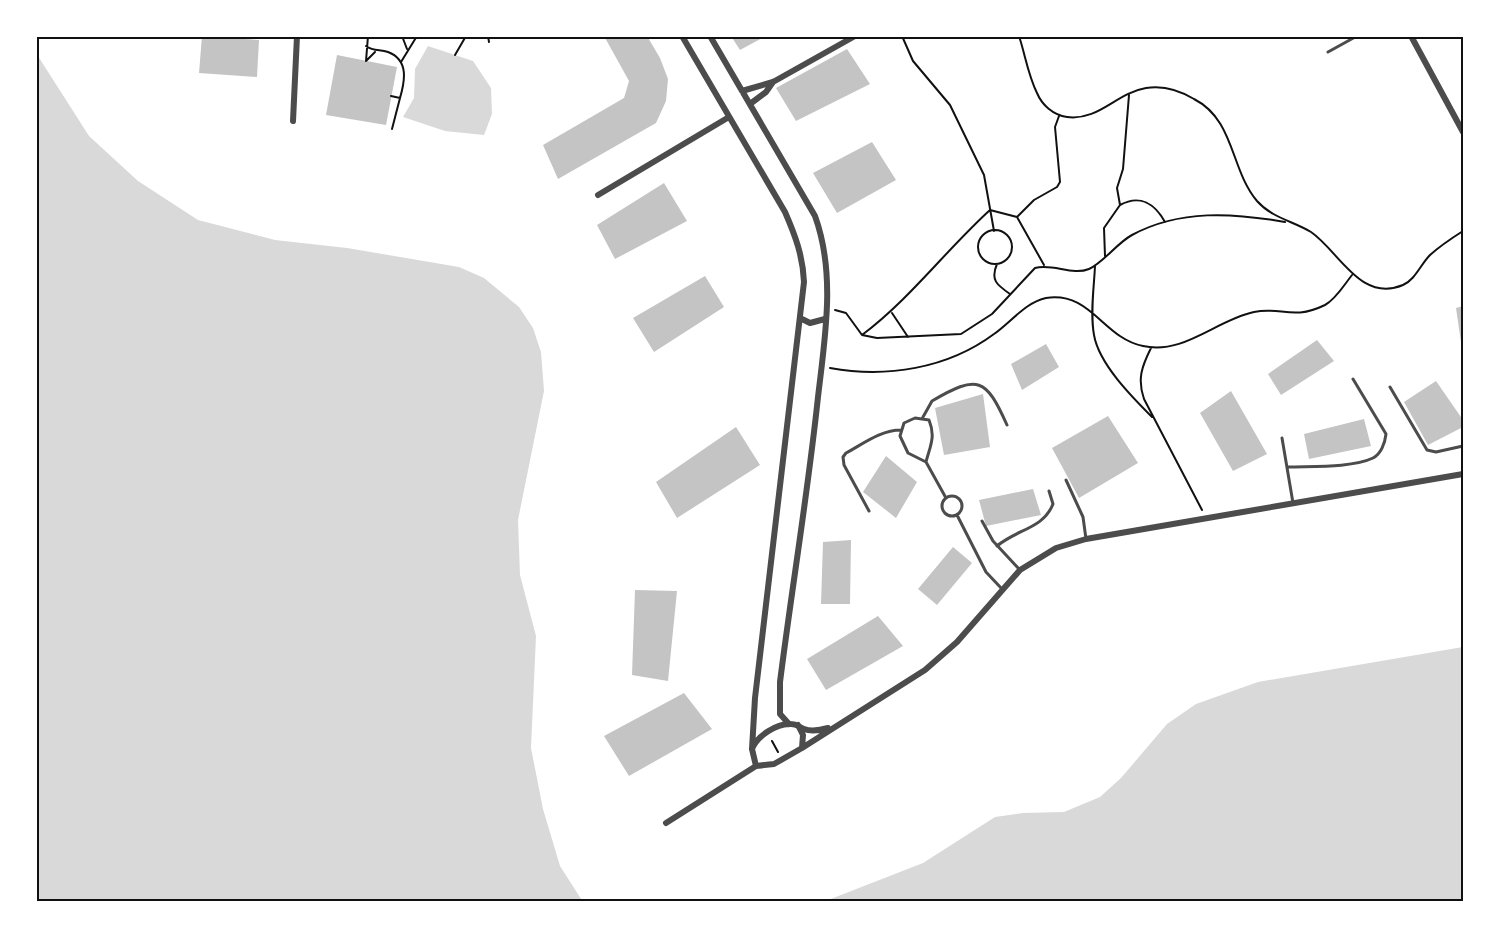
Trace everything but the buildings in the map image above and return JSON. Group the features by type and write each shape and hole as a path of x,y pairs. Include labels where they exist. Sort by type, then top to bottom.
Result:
{"street":[{"path":"293,120 297,36"},
{"path":"682,36 785,212 798,240 804,282 755,698 752,760 756,766"},
{"path":"710,36 818,224 828,269 821,367 780,682 780,714 789,724"},
{"path":"742,92 773,82 855,36"},
{"path":"1411,36 1463,132"},
{"path":"750,104 766,92 773,82"},
{"path":"598,195 729,117"},
{"path":"800,318 810,323 825,319"},
{"path":"666,823 756,766 769,766 802,748 925,670 957,642 1020,570 1056,548 1086,538 1463,474"},
{"path":"752,748 756,741 768,733 789,724 808,730 832,728"},
{"path":"798,725 803,735 802,748"}],"lane":[{"path":"243,36 249,36"},
{"path":"1328,52 1357,36"},
{"path":"1288,467 1359,461 1374,458 1379,452 1385,442 1386,434 1353,379"},
{"path":"957,515 949,516 942,510 946,498 926,462 908,453 903,447 901,430 904,423 923,417 932,401 975,383 984,386 992,393 1007,425"},
{"path":"1390,387 1427,450 1436,452 1463,446"},
{"path":"923,417 929,420 933,438 926,462"},
{"path":"869,511 844,465 843,458 846,453 874,438 891,430 901,430"},
{"path":"1282,438 1293,503"},
{"path":"1065,480 1083,518 1086,538"},
{"path":"997,546 1008,537 1047,518 1053,504 1049,491"},
{"path":"946,498 959,499 962,507 957,515"},
{"path":"957,515 986,572 1002,589"},
{"path":"982,521 997,546 1020,570"}],"path":[{"path":"368,36 366,61 375,52"},
{"path":"402,36 408,51"},
{"path":"401,62 417,36"},
{"path":"454,55 467,36"},
{"path":"488,36 489,42"},
{"path":"902,36 913,61 950,105 984,175 994,231"},
{"path":"1019,36 1037,94 1048,109 1059,116 1079,118 1094,115 1144,88 1163,87 1197,100 1214,115 1227,133 1245,182 1256,200 1269,213 1310,232 1326,244 1352,275 1369,285 1390,288 1405,284 1429,256 1463,231"},
{"path":"366,46 375,52 387,52 401,62 406,78 392,129"},
{"path":"1120,205 1117,188 1123,169 1129,95"},
{"path":"391,96 400,98"},
{"path":"1017,217 1034,200 1057,187 1060,182 1055,127 1059,116"},
{"path":"1105,256 1104,228 1120,205 1142,200 1158,210 1165,222"},
{"path":"990,210 1017,217 1044,265"},
{"path":"862,335 892,312 965,232 990,210"},
{"path":"826,309 846,313 862,335 877,338 961,334 992,314 1027,274 1044,265 1079,271 1095,266 1131,236 1155,224 1209,214 1241,214 1289,223"},
{"path":"994,231 1008,237 1012,246 1010,256 997,264 986,262 978,249 984,235 994,231"},
{"path":"997,264 993,279 1010,294"},
{"path":"1095,266 1093,313 1094,338 1098,349 1126,391 1154,418"},
{"path":"821,367 861,373 890,372 952,357 993,335 1033,302 1045,298 1069,299 1081,303 1119,338 1151,348 1177,345 1253,312 1298,315 1327,304 1352,275"},
{"path":"892,312 908,337"},
{"path":"1151,348 1140,373 1139,385 1207,519"},
{"path":"768,733 783,759"}],"shaded area":[{"path":"428,46 473,61 491,88 492,114 484,135 445,131 403,117 414,98 415,69"},
{"path":"36,53 89,136 138,181 198,220 275,240 347,248 459,267 484,278 519,307 533,328 541,352 544,391 518,520 520,575 536,636 531,748 543,809 560,866 583,902 36,902"},
{"path":"1463,647 1463,902 823,902 923,863 995,817 1023,813 1064,812 1100,797 1121,778 1167,724 1196,704 1258,682"}]}
